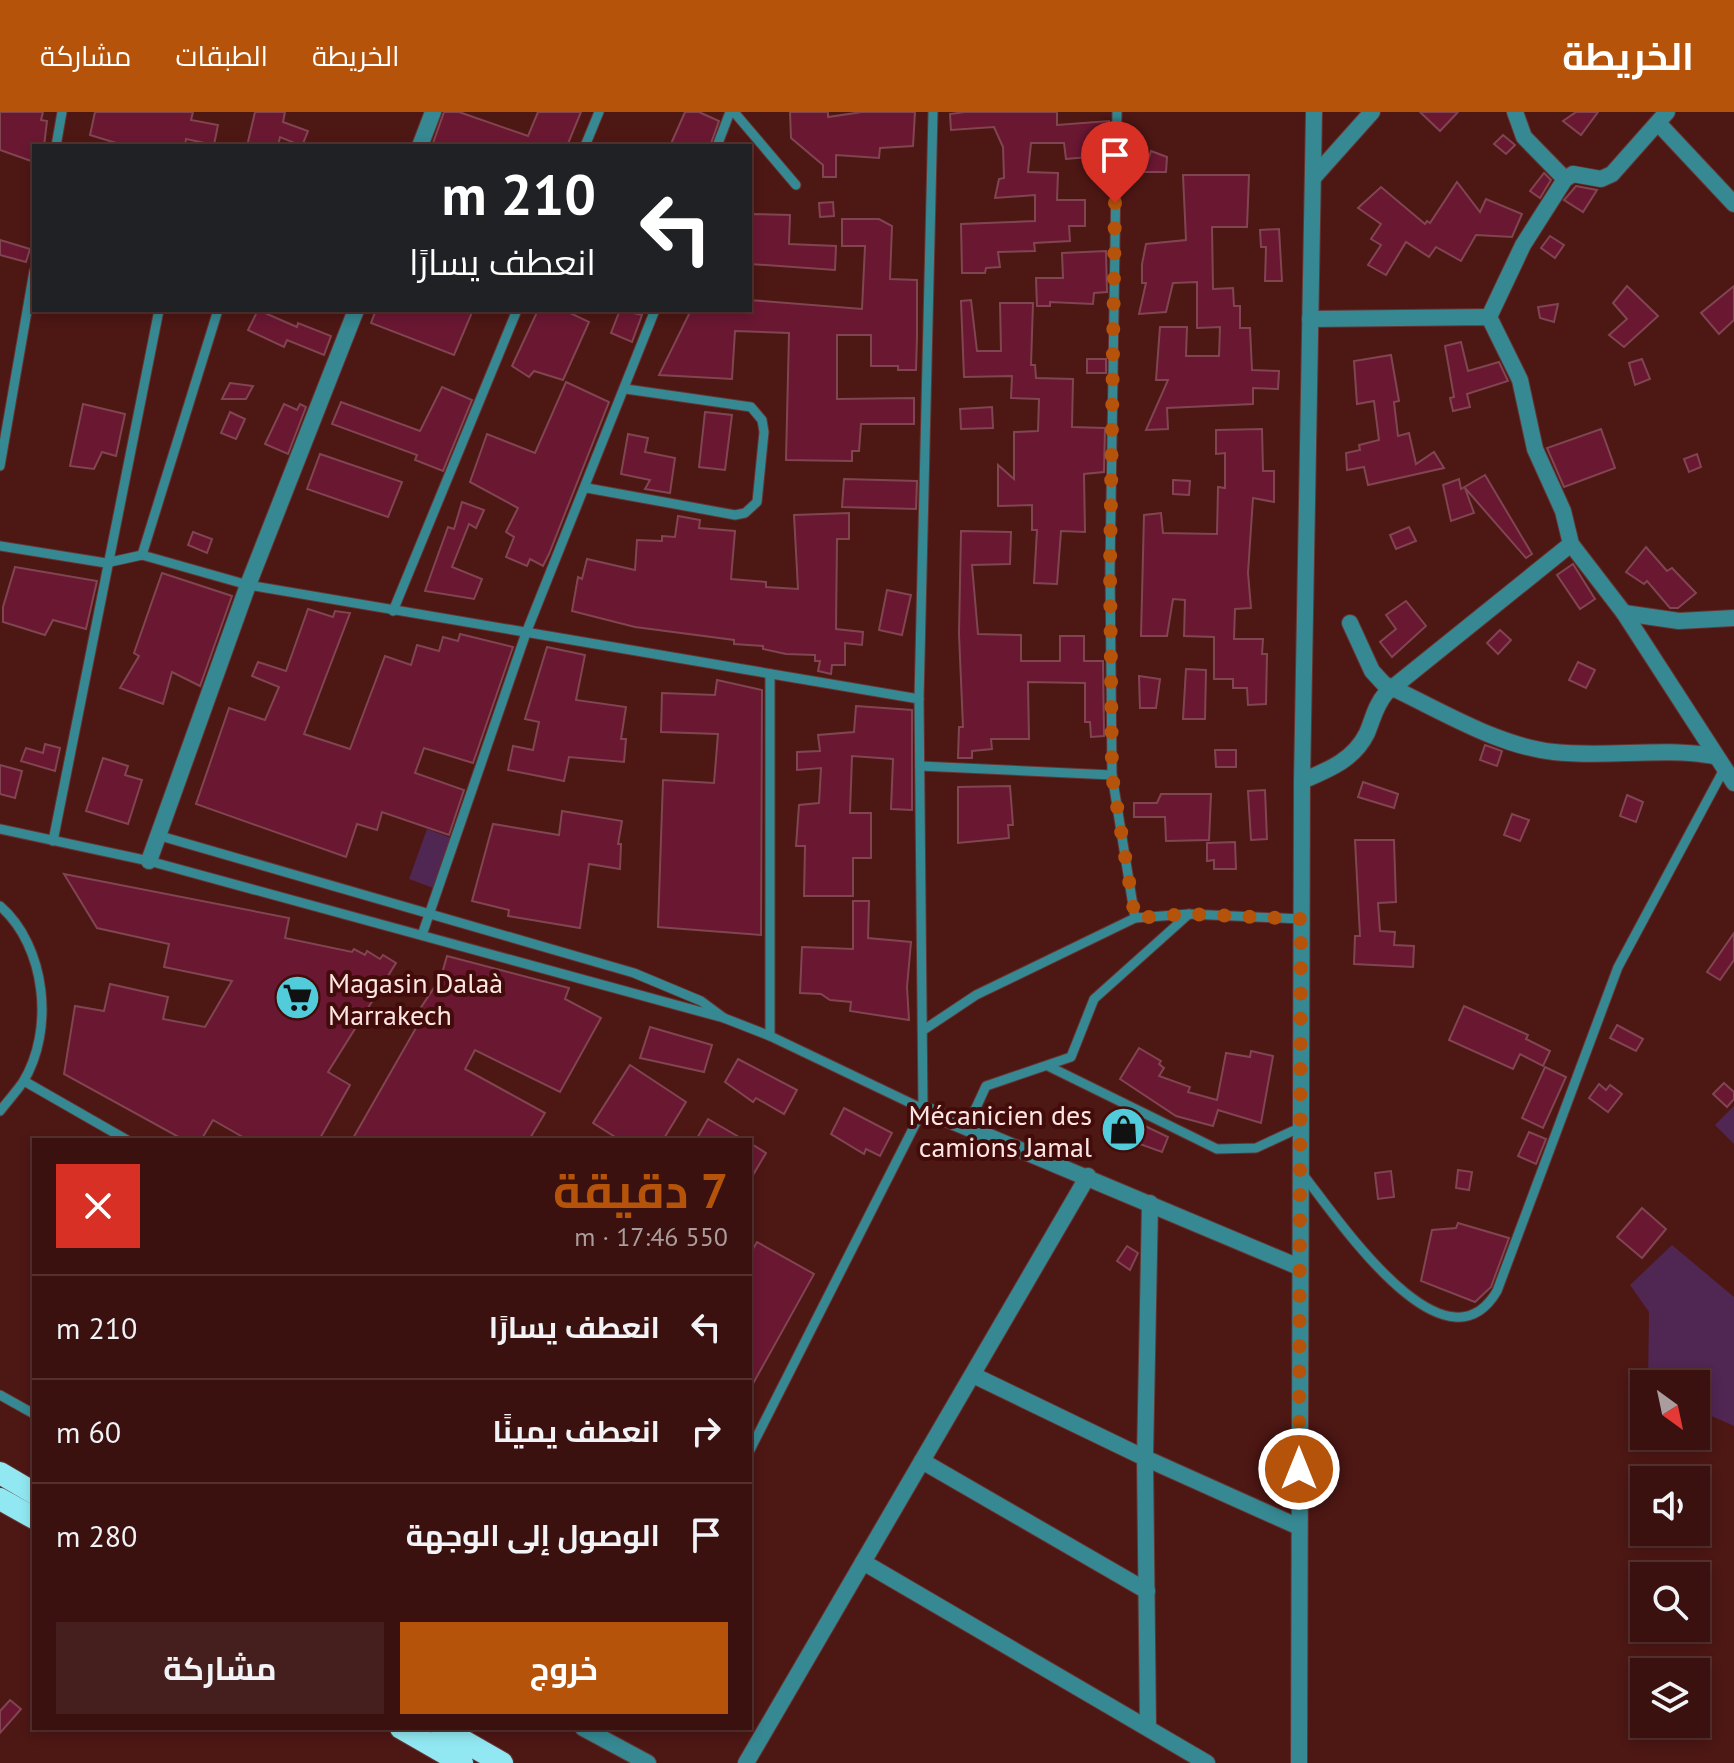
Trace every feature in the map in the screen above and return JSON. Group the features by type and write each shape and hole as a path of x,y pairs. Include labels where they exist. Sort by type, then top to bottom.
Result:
{"highway":[{"path":"0,1473 32,1492"},
{"path":"0,1499 32,1517"},
{"path":"404,1730 462,1763"},
{"path":"444,1730 502,1763"}],"street":[{"path":"421,144 433,112"},
{"path":"1299,1763 1302,781 1314,112"},
{"path":"1313,178 1372,112"},
{"path":"1515,112 1524,137 1565,179"},
{"path":"1489,317 1523,245 1565,179 1578,174 1606,178 1663,118 1734,204"},
{"path":"149,861 248,585 355,312"},
{"path":"1310,319 1489,317"},
{"path":"1489,317 1520,380 1535,449 1563,511 1571,544 1624,613 1726,768"},
{"path":"1302,781 1339,764 1358,748 1376,705 1392,687 1571,544"},
{"path":"1624,613 1670,621 1734,618"},
{"path":"1350,623 1372,671 1392,687 1494,734 1552,752 1726,768"},
{"path":"923,1109 1299,1267"},
{"path":"746,1763 1088,1176"},
{"path":"1148,1728 1145,1458 1150,1203"},
{"path":"973,1375 1145,1458 1299,1527"},
{"path":"922,1461 1147,1591"},
{"path":"863,1562 1207,1763"},
{"path":"587,1730 648,1763"}],"lane":[{"path":"56,144 62,112"},
{"path":"586,144 599,112"},
{"path":"718,144 732,112 796,185"},
{"path":"752,1446 923,1109 925,1029 919,699 933,112"},
{"path":"1117,112 1110,569 1112,775 1135,918"},
{"path":"0,466 32,282"},
{"path":"53,841 106,563 159,312"},
{"path":"142,555 217,312"},
{"path":"393,611 516,312"},
{"path":"422,935 526,633 587,488 654,312"},
{"path":"587,488 735,515 745,513 757,502 764,432 762,420 751,407 626,389"},
{"path":"0,546 106,563 142,555 248,585 919,699"},
{"path":"770,674 770,1036"},
{"path":"920,766 1112,775"},
{"path":"1299,1169 1385,1274 1420,1305 1449,1318 1467,1318 1488,1306 1618,967 1726,768"},
{"path":"0,829 149,861 724,1018 770,1036 923,1109"},
{"path":"157,835 634,973 701,1001 724,1018"},
{"path":"0,906 32,951 42,994 40,1039 24,1081 0,1111"},
{"path":"925,1029 976,995 1135,918 1189,914 1301,919"},
{"path":"967,1127 986,1086 1071,1057 1094,999 1189,914"},
{"path":"1048,1066 1217,1149 1256,1148 1299,1128"},
{"path":"24,1081 124,1138"},
{"path":"0,1395 32,1413"}],"shaded area":[{"path":"427,829 454,839 436,889 409,879"},
{"path":"1734,1106 1734,1144 1715,1125"},
{"path":"1672,1245 1734,1297 1734,1426 1710,1415 1710,1370 1648,1370 1649,1312 1630,1285"}],"building":[{"path":"0,112 43,112 41,120 47,121 44,144 32,144 32,161 0,150"},
{"path":"95,112 193,112 191,120 218,125 214,144 186,139 185,144 119,144 90,135"},
{"path":"255,112 285,112 283,122 308,131 303,144 280,137 278,144 247,144"},
{"path":"444,112 459,112 528,136 538,112 581,112 568,144 433,144"},
{"path":"685,112 699,112 719,121 711,144 671,144"},
{"path":"790,112 828,112 828,117 862,112 915,112 913,146 880,148 879,158 836,155 836,177 823,177 823,165 791,138"},
{"path":"1057,112 1057,125 1109,121 1109,170 1089,170 1089,157 1066,159 1064,143 1031,143 1028,172 1058,173 1057,200 1085,200 1085,226 1069,226 1070,241 1034,243 1035,251 998,252 1000,267 986,268 985,273 962,273 961,224 1035,221 1035,195 995,198 999,179 1004,178 1003,147 994,127 951,130 950,114"},
{"path":"1420,112 1458,112 1440,131"},
{"path":"1576,112 1598,112 1581,135 1563,121"},
{"path":"1503,135 1515,145 1506,154 1494,144"},
{"path":"1151,151 1167,157 1166,172 1144,172"},
{"path":"1544,173 1551,180 1540,198 1530,191"},
{"path":"1183,175 1249,175 1247,227 1212,227 1213,289 1233,288 1234,306 1240,306 1240,328 1250,328 1252,370 1279,371 1278,389 1253,388 1253,404 1167,408 1168,429 1146,430 1168,380 1156,380 1160,327 1187,327 1186,356 1219,356 1220,327 1197,328 1197,282 1173,283 1166,312 1139,314 1146,283 1142,283 1142,264 1146,244 1186,240"},
{"path":"1457,182 1480,212 1486,199 1522,214 1512,237 1476,235 1461,261 1436,247 1429,257 1406,242 1386,275 1368,265 1381,245 1371,239 1381,224 1358,208 1381,187 1425,224 1427,221 1430,223"},
{"path":"1576,186 1597,190 1583,212 1564,200"},
{"path":"833,202 834,216 820,217 819,203"},
{"path":"752,214 790,215 789,244 836,246 835,270 752,264"},
{"path":"842,219 879,219 892,226 890,279 917,280 916,370 871,366 871,335 837,335 837,399 914,398 914,424 861,424 859,451 852,451 852,461 786,460 789,333 735,331 732,379 659,375 690,312 752,312 752,300 862,309 865,246 842,246"},
{"path":"1279,229 1282,281 1265,281 1266,247 1261,247 1260,230"},
{"path":"1550,236 1564,245 1555,258 1541,248"},
{"path":"0,240 30,249 26,262 0,255"},
{"path":"1106,251 1107,292 1094,293 1093,304 1050,302 1050,306 1037,306 1036,278 1063,278 1062,253"},
{"path":"1627,286 1658,316 1624,347 1609,335 1627,319 1613,303"},
{"path":"1734,286 1734,320 1719,334 1701,313"},
{"path":"971,300 977,351 1001,351 1000,303 1033,303 1031,365 1035,365 1036,378 1073,379 1072,427 1105,428 1104,472 1084,474 1085,532 1061,531 1057,584 1034,583 1037,530 1032,530 1032,505 998,506 998,465 1014,479 1014,432 1038,431 1039,399 1011,398 1012,376 964,377 961,301"},
{"path":"1558,304 1554,322 1540,318 1538,307"},
{"path":"257,312 263,312 297,327 298,323 331,336 324,355 287,340 284,347 248,330"},
{"path":"375,312 472,312 454,355 371,323"},
{"path":"537,312 568,312 589,322 563,380 534,371 529,377 512,366"},
{"path":"619,312 642,315 632,342 611,333"},
{"path":"1461,342 1468,371 1499,362 1508,381 1467,394 1470,407 1453,411 1450,398 1454,397 1445,346"},
{"path":"1391,355 1399,401 1394,402 1398,436 1409,433 1416,464 1434,452 1444,468 1368,485 1364,467 1347,470 1346,453 1360,450 1359,445 1379,440 1374,401 1357,404 1354,361"},
{"path":"1087,359 1106,359 1106,373 1087,373"},
{"path":"1642,359 1650,379 1635,385 1629,363"},
{"path":"566,382 609,402 543,566 530,559 527,566 506,557 514,537 506,532 518,508 470,482 487,434 535,453"},
{"path":"230,383 253,386 246,399 222,399"},
{"path":"442,387 472,400 443,471 415,460 417,455 332,424 341,402 420,431"},
{"path":"83,404 125,414 116,456 102,452 94,469 70,466"},
{"path":"284,404 297,410 300,404 306,407 288,454 265,444"},
{"path":"992,407 993,428 961,429 960,409"},
{"path":"230,412 245,419 236,439 221,433"},
{"path":"705,412 732,415 725,470 699,467"},
{"path":"1262,429 1263,471 1274,471 1274,502 1253,498 1248,573 1251,608 1235,609 1234,639 1263,639 1262,654 1267,654 1266,704 1248,705 1247,688 1233,688 1233,679 1214,679 1214,637 1184,636 1185,600 1173,599 1167,636 1141,636 1144,515 1161,513 1163,533 1217,534 1218,487 1225,488 1225,453 1216,454 1216,430"},
{"path":"1601,429 1615,468 1564,487 1547,448"},
{"path":"628,434 648,438 645,452 675,458 670,493 645,489 650,480 621,474"},
{"path":"320,454 402,482 388,517 307,489"},
{"path":"1697,454 1701,467 1689,472 1684,459"},
{"path":"1485,475 1532,554 1526,558 1465,488 1474,513 1451,521 1443,485 1459,479 1461,489"},
{"path":"844,479 917,481 916,509 842,507"},
{"path":"1173,480 1190,481 1189,495 1173,494"},
{"path":"462,502 484,510 476,528 469,524 452,567 482,579 474,599 425,591 448,527 454,529"},
{"path":"849,513 849,539 837,539 836,629 863,632 862,645 845,643 845,665 832,665 831,674 818,671 820,661 815,661 815,655 786,654 763,649 763,646 734,644 734,640 635,627 572,611 578,577 582,579 587,559 635,570 637,540 662,541 662,536 675,537 678,516 700,520 699,528 735,531 731,579 766,582 766,587 798,589 794,515"},
{"path":"1409,527 1416,541 1396,549 1390,535"},
{"path":"961,531 1011,532 1010,564 972,565 978,634 1021,635 1021,661 1060,661 1060,636 1084,636 1084,661 1103,661 1104,736 1091,737 1090,722 1085,722 1085,683 1028,682 1029,739 991,739 992,749 972,751 972,758 958,758 959,727 963,727 959,634"},
{"path":"193,532 212,539 207,553 188,545"},
{"path":"1646,547 1667,571 1672,568 1696,593 1678,608 1670,608 1647,581 1644,584 1626,572"},
{"path":"1573,564 1595,599 1580,609 1557,575"},
{"path":"15,567 97,581 86,629 53,620 45,635 3,622 3,607"},
{"path":"162,573 232,596 200,686 172,672 163,704 120,688 139,656 134,653"},
{"path":"887,590 911,595 902,635 879,630"},
{"path":"1406,601 1426,626 1392,657 1380,642 1396,629 1386,615"},
{"path":"308,609 333,617 335,611 350,613 304,734 350,749 385,656 411,665 417,645 439,651 443,637 458,641 460,634 513,647 473,763 424,748 415,773 464,790 449,835 382,812 377,830 357,824 346,857 196,804 229,708 265,720 279,687 252,676 258,662 286,671"},
{"path":"1500,630 1511,640 1498,654 1487,643"},
{"path":"547,647 585,655 576,700 626,707 621,739 626,739 624,762 569,757 564,781 508,770 513,746 533,750 539,722 525,719"},
{"path":"1578,662 1595,670 1586,688 1569,680"},
{"path":"1186,669 1206,670 1205,719 1183,719"},
{"path":"1139,676 1160,679 1156,708 1140,708"},
{"path":"717,680 762,690 761,935 658,927 663,780 714,783 718,734 661,732 662,693 715,695"},
{"path":"856,706 912,710 912,810 891,809 893,759 852,756 850,813 871,813 871,858 853,858 853,896 804,896 805,846 796,846 799,805 819,803 821,768 797,770 797,752 820,751 818,735 854,732"},
{"path":"45,744 60,748 55,771 21,761 26,748 43,753"},
{"path":"1485,745 1502,751 1497,766 1480,760"},
{"path":"1215,750 1236,750 1236,767 1216,767"},
{"path":"103,758 128,766 125,775 142,780 128,824 86,811"},
{"path":"0,765 22,771 15,798 0,794"},
{"path":"1363,782 1398,794 1394,808 1358,797"},
{"path":"1010,786 1013,825 1008,825 1009,838 958,843 958,787"},
{"path":"1265,790 1267,839 1251,840 1248,791"},
{"path":"1161,794 1211,794 1209,840 1166,841 1165,817 1134,817 1134,803 1157,803"},
{"path":"1627,795 1643,802 1636,822 1620,816"},
{"path":"562,811 622,821 618,844 621,844 620,869 589,864 580,928 508,916 509,910 472,901 493,824 559,835"},
{"path":"1512,814 1529,820 1520,841 1504,835"},
{"path":"1355,840 1394,840 1396,902 1378,903 1380,931 1395,932 1394,945 1414,946 1413,967 1354,964 1355,936 1360,936"},
{"path":"1235,842 1236,869 1214,869 1214,860 1207,861 1207,843"},
{"path":"64,874 289,918 285,938 352,952 354,949 365,955 367,951 380,959 383,955 396,963 328,1072 350,1085 320,1138 244,1138 213,1120 202,1138 180,1138 64,1074 75,1006 104,1011 110,984 168,997 163,1019 205,1027 232,981 164,967 169,944 97,928"},
{"path":"853,901 869,901 868,938 911,942 907,987 909,1020 850,1011 851,1002 830,1000 821,994 800,993 802,947 853,949"},
{"path":"1734,933 1734,960 1720,980 1707,972"},
{"path":"447,956 569,988 565,999 601,1018 560,1092 475,1050 465,1069 545,1113 530,1138 353,1138 420,1021 414,1018 441,977"},
{"path":"1464,1006 1528,1035 1526,1039 1550,1051 1543,1066 1520,1054 1513,1069 1449,1040"},
{"path":"1617,1025 1643,1039 1636,1051 1610,1038"},
{"path":"650,1027 712,1045 704,1072 640,1058"},
{"path":"1139,1048 1161,1061 1159,1064 1164,1068 1159,1076 1190,1087 1188,1092 1217,1100 1226,1053 1250,1057 1251,1051 1273,1056 1261,1123 1218,1110 1213,1126 1176,1116 1120,1079"},
{"path":"738,1059 797,1090 784,1114 756,1098 753,1102 725,1082"},
{"path":"630,1065 686,1102 664,1138 617,1138 593,1123"},
{"path":"1545,1067 1566,1077 1543,1128 1522,1118"},
{"path":"1724,1083 1734,1092 1734,1099 1727,1107 1713,1094"},
{"path":"1599,1084 1606,1090 1610,1085 1622,1094 1608,1112 1589,1098"},
{"path":"844,1108 892,1133 880,1156 866,1149 864,1154 831,1134"},
{"path":"1120,1114 1168,1137 1162,1152 1112,1134"},
{"path":"708,1119 741,1138 697,1138"},
{"path":"1529,1132 1546,1139 1536,1164 1518,1156"},
{"path":"752,1144 766,1153 752,1177"},
{"path":"1458,1170 1472,1172 1469,1190 1456,1188"},
{"path":"1391,1171 1394,1197 1378,1199 1375,1173"},
{"path":"1642,1208 1666,1229 1642,1258 1617,1237"},
{"path":"1458,1223 1509,1238 1491,1287 1475,1302 1421,1281 1432,1230 1456,1228"},
{"path":"757,1242 814,1274 752,1385 752,1251"},
{"path":"1127,1246 1138,1253 1130,1270 1117,1261"},
{"path":"10,1700 21,1709 0,1733 0,1711"}],"place":[{"name":"Magasin Dalaà Marrakech","path":"297,998"},
{"name":"Mécanicien des camions Jamal","path":"1123,1130"}],"route":[{"path":"1115,203 1111,745 1122,848 1135,918 1189,914 1301,919 1299,1469"}]}
